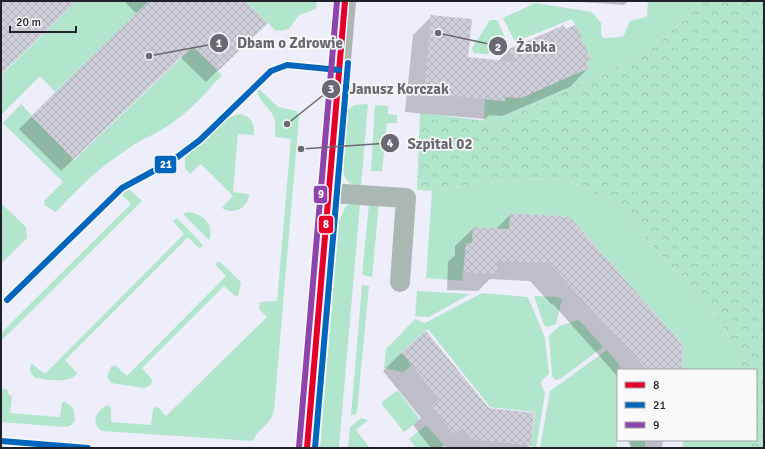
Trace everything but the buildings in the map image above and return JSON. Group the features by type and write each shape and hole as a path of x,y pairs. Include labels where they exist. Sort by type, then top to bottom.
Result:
{"street":[{"path":"307,448 345,1"},
{"path":"329,193 406,198 400,282"}],"green space":[{"path":"77,1 149,2 55,92 40,76 1,115 1,75"},
{"path":"245,1 317,1 316,9 299,15 289,29 276,31"},
{"path":"648,1 706,1 646,53 505,118 504,123 484,121 485,99 504,101 505,97 521,98 589,68 586,60 591,58 572,19 515,42 503,18 535,3 592,12 601,23 601,34 603,38 623,37 630,21 647,17"},
{"path":"706,1 764,1 764,448 740,448 740,441 757,441 757,369 739,369 738,355 722,325 621,210 586,187 549,178 494,182 432,191 417,190 420,113 504,123 505,118 646,53"},
{"path":"490,20 497,20 505,37 503,47 487,54 473,53 472,48"},
{"path":"193,47 222,75 206,93 171,124 135,144 109,162 81,186 56,212 44,205 45,200 63,182 3,123 21,104 74,160"},
{"path":"260,90 278,107 297,111 299,117 274,411 272,416 253,441 102,431 98,428 95,421 100,410 107,405 111,407 111,422 151,425 153,409 156,407 159,408 166,416 267,317 259,309 260,302 277,301 291,139 275,137 274,118 258,95 257,91"},
{"path":"368,104 361,187 349,182 345,178 343,171 348,109 355,105"},
{"path":"375,105 388,106 388,114 397,115 397,123 387,123 382,171 371,171"},
{"path":"240,114 252,121 254,135 238,134 233,192 249,194 244,206 236,211 231,211 222,208 233,196 201,164 190,174 185,168 185,158 227,118"},
{"path":"549,178 586,187 621,210 722,325 738,355 739,369 682,369 683,345 570,217 511,213 509,229 472,243 466,243 462,281 426,278 432,191 494,182"},
{"path":"128,188 142,201 1,341 1,333 131,204 122,195"},
{"path":"1,203 26,227 27,238 1,264"},
{"path":"360,204 339,448 320,448 339,221 346,206"},
{"path":"369,204 379,204 372,277 362,275"},
{"path":"188,212 198,214 209,225 211,235 209,240 183,214"},
{"path":"177,218 202,244 203,247 199,248 188,237 65,360 77,373 74,377 64,380 52,380 36,378 31,374 31,363 45,374 184,234 173,221"},
{"path":"219,261 241,282 238,296 235,296 224,286 142,368 153,381 149,386 144,388 111,383 107,377 111,367 115,365 127,376 226,276 215,264"},
{"path":"362,285 369,286 357,412 355,415 351,415"},
{"path":"417,291 470,294 429,317 415,316"},
{"path":"482,293 528,297 545,338 549,374 542,380 541,384 545,393 536,448 531,446 535,412 490,407 428,329 401,352 412,365 403,372 384,368 386,349 415,319 425,323"},
{"path":"534,296 557,297 562,299 556,324 548,327 544,325"},
{"path":"579,320 603,347 560,379 555,380 552,376 549,336 559,326"},
{"path":"607,350 618,363 620,369 617,369 617,448 540,448 550,391"},
{"path":"1,389 7,389 9,395 12,396 10,413 60,417 62,402 64,401 73,408 75,421 70,426 65,427 1,422"},
{"path":"396,391 399,392 419,418 418,421 404,432 383,406 382,402"},
{"path":"361,418 368,420 356,430 370,448 348,448 350,427"},
{"path":"425,426 428,427 446,448 416,448 409,439"},
{"path":"628,441 645,441 645,448 637,448 628,444"},
{"path":"684,441 740,441 740,448 682,448"}],"transit line":[{"name":"9","path":"299,447 337,1"},
{"name":"8","path":"307,448 345,1"},
{"name":"21","path":"315,448 348,63"},
{"name":"21","path":"7,300 122,188 172,161 200,140 271,71 287,65 339,70"},
{"name":"21","path":"1,441 88,448"}],"place":[{"name":"Żabka","path":"438,33"},
{"name":"Dbam o Zdrowie","path":"149,56"},
{"name":"Janusz Korczak","path":"287,124"},
{"name":"Szpital 02","path":"301,149"}]}
